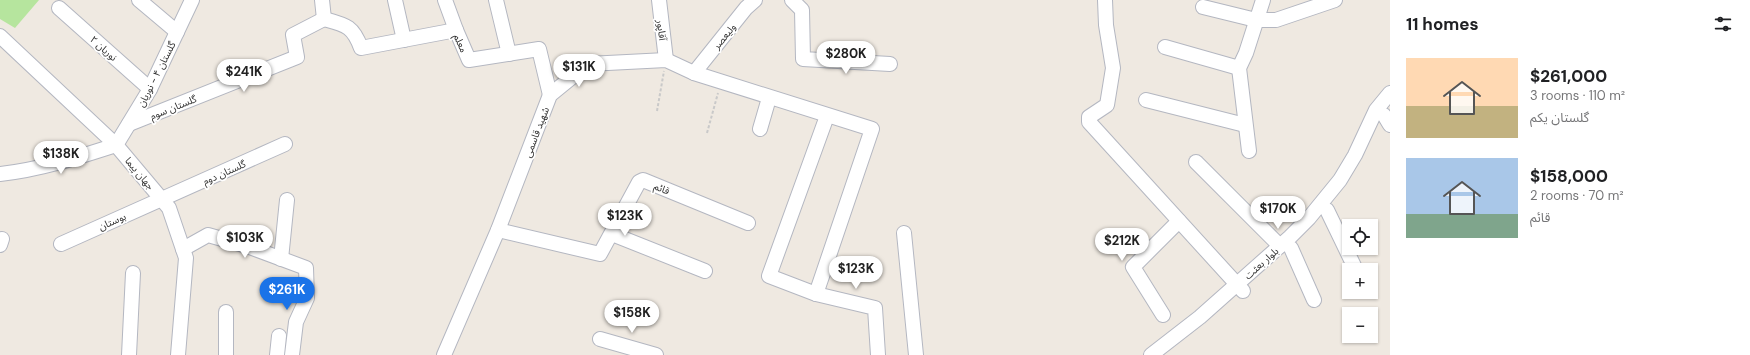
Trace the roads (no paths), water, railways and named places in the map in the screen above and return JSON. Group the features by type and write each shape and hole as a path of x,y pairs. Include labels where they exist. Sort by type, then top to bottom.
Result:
{"street":[{"path":"139,0 177,32"},
{"name":"گلستان ۴ - نوریان","path":"116,145 150,89 192,0"},
{"path":"322,0 324,20"},
{"path":"394,0 404,40"},
{"path":"445,0 456,30"},
{"path":"496,0 509,54"},
{"name":"آقاپور","path":"658,0 666,60"},
{"path":"792,0 802,10 803,60 890,64"},
{"path":"1105,0 1106,25 1113,68 1107,105 1089,117 1089,122 1240,288"},
{"path":"1250,151 1245,125 1239,68 1246,53 1262,0"},
{"path":"1203,7 1256,20 1276,20 1335,0"},
{"name":"ولیعصر","path":"694,73 749,3"},
{"name":"نوریان ۲","path":"59,8 150,89"},
{"name":"معلم","path":"324,20 348,26 357,37 361,48 456,30 469,60 539,49 550,95"},
{"name":"گلستان سوم","path":"129,124 297,57 293,35 324,20"},
{"name":"جهان پیما","path":"0,36 116,145 169,208 186,258 178,355"},
{"path":"1165,47 1239,68"},
{"name":"شهید قاسمی","path":"444,355 498,230 550,95 588,64 666,60 694,73 872,130 816,294"},
{"name":"بلوار بعثت","path":"1286,247 1340,180 1356,155 1376,110 1390,93"},
{"path":"760,128 769,98"},
{"path":"1146,100 1245,125"},
{"path":"827,116 769,276 816,294 876,308 878,355"},
{"name":"بلوار بعثت","path":"1166,355 1206,324 1240,288 1327,210 1348,185 1388,116"},
{"name":"گلستان دوم","path":"162,200 285,144"},
{"path":"0,174 57,163 116,145"},
{"path":"1196,162 1286,247 1314,300"},
{"name":"قائم","path":"498,230 600,254 639,182 643,180 748,223"},
{"name":"بوستان","path":"61,244 162,200"},
{"path":"281,259 287,200"},
{"path":"1327,210 1353,263"},
{"path":"1163,314 1133,267 1179,221"},
{"path":"904,233 916,355"},
{"path":"612,234 705,271"},
{"path":"183,249 208,235 306,268 307,298 296,322 292,355"},
{"path":"129,355 133,273"},
{"name":"بلوار بعثت","path":"1151,355 1240,288"},
{"path":"226,312 226,355"},
{"path":"277,355 279,336"},
{"path":"600,339 656,355"}]}
